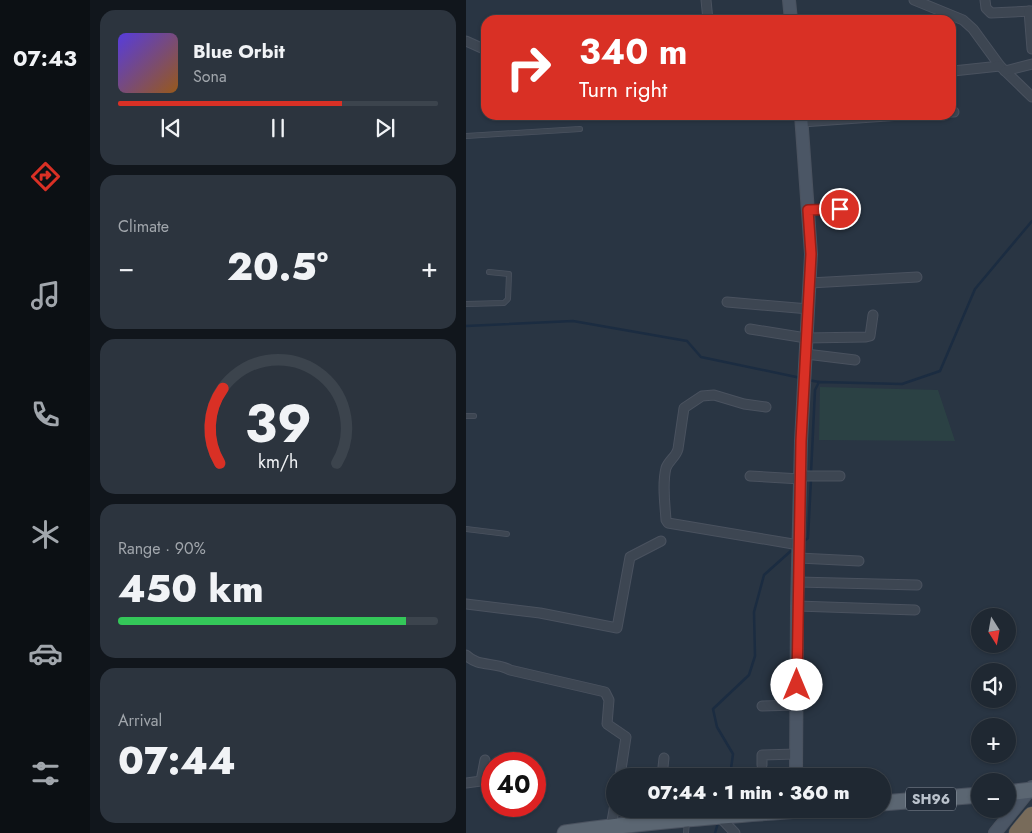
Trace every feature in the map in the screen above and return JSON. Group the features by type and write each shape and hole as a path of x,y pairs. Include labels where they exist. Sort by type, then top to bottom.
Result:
{"highway":[{"path":"1018,833 1032,816"}],"main road":[{"path":"1016,792 1031,789"},
{"name":"SH96","path":"891,802 971,796"},
{"path":"566,833 611,826 644,818"},
{"path":"665,818 687,826 712,818"}],"street":[{"path":"706,0 708,15"},
{"path":"789,0 790,15"},
{"path":"914,0 951,15"},
{"path":"985,0 986,8 991,13 1030,11 1032,49"},
{"path":"956,17 963,20 973,29 1003,69 1032,97"},
{"path":"466,41 481,48"},
{"path":"956,71 1003,69 1032,64"},
{"path":"796,768 797,606 804,379 810,283 808,210 801,120"},
{"path":"808,210 856,208"},
{"path":"810,283 917,278"},
{"path":"727,302 809,309"},
{"path":"750,329 806,338 870,336 873,315"},
{"path":"806,354 855,360"},
{"path":"766,407 744,404 714,395 702,396 684,408 677,454 669,461 666,470 666,520 668,523 799,551 859,561"},
{"path":"750,476 801,478 840,476"},
{"path":"466,604 540,613 617,628 630,557 660,541"},
{"path":"798,582 917,585"},
{"path":"797,606 915,610"},
{"path":"466,655 476,663 497,664 510,670 605,692 608,700 607,724 626,737 621,768"},
{"path":"762,706 797,705"},
{"path":"762,765 762,755 796,754"},
{"path":"663,768 664,758"},
{"path":"466,783 481,781"},
{"path":"995,833 1031,789"},
{"path":"611,826 612,818"},
{"path":"723,818 735,833"}],"lane":[{"path":"466,136 580,129"},
{"path":"466,304 504,303 508,299 508,274 488,272"},
{"path":"466,416 474,416"},
{"path":"466,529 507,534"}],"green space":[{"path":"820,387 938,390 955,441 819,440"}],"waterway":[{"path":"811,473 815,390 819,382 902,384 940,371 975,289 1032,221"},
{"path":"466,326 573,321 687,341 701,357 801,378"},
{"path":"808,380 819,382"},
{"path":"804,541 808,538 811,479"},
{"path":"731,768 733,754 717,727 713,709 749,675 755,656 754,612 764,575 793,549"},
{"path":"715,833 718,823"}],"route":[{"path":"797,685 801,441 811,254 808,210 840,209"}]}
